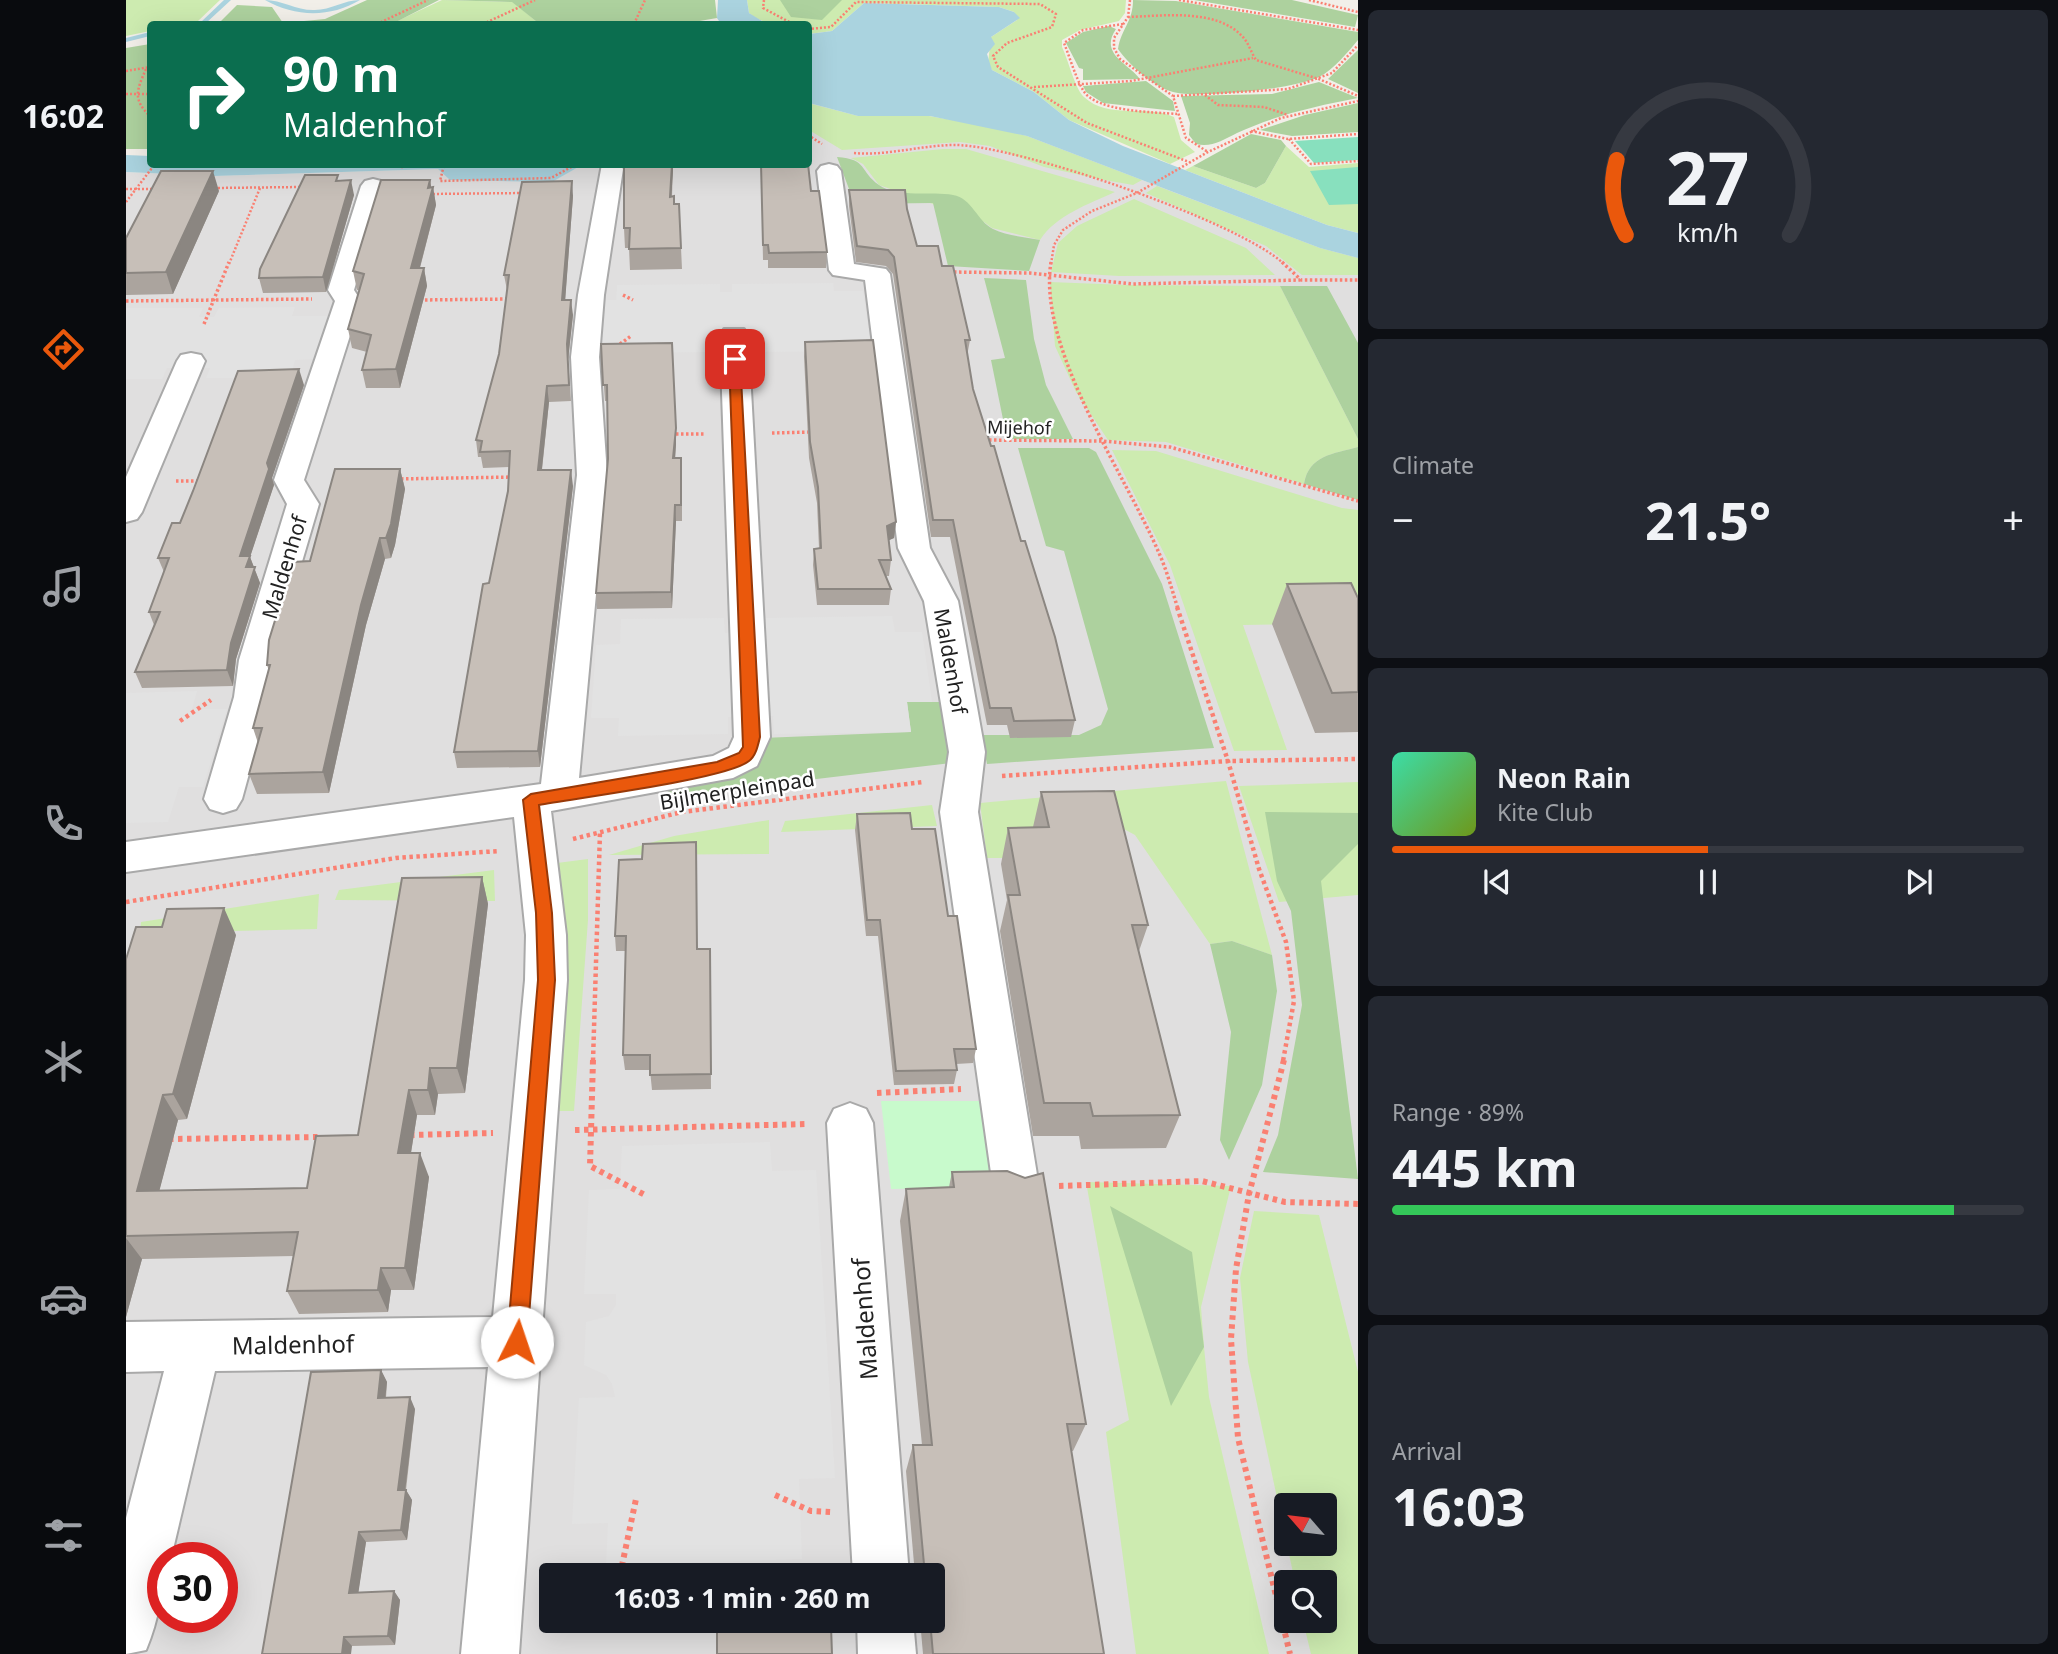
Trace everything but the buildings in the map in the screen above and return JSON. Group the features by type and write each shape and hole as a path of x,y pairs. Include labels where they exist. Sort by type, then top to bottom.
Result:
{"street":[{"path":"838,162 842,270 877,274"},
{"path":"490,1654 546,980 543,814 592,475 586,357 591,295 611,169"},
{"name":"Maldenhof","path":"223,799 252,697 256,660 303,504 289,480 348,301 341,290 372,191"},
{"name":"Maldenhof","path":"877,274 914,548 941,601 967,752 958,811 1016,1187"},
{"path":"126,857 543,814 720,768 744,757 750,748 752,737 734,335"},
{"path":"126,512 191,361"},
{"name":"Maldenhof","path":"850,1123 880,1563"},
{"name":"Maldenhof","path":"126,1347 517,1342"},
{"path":"126,1630 195,1347"},
{"path":"886,1633 887,1654"}],"path":[{"path":"383,21 428,0"},
{"path":"490,21 535,0"},
{"path":"635,21 645,0"},
{"path":"764,0 763,8 787,21"},
{"path":"1130,0 1128,17 1114,38 1114,48 1120,59 1173,96 1178,104 1178,114 1186,138 1208,152"},
{"path":"1179,0 1358,30"},
{"path":"1309,0 1358,12"},
{"path":"812,29 831,27 856,2 1040,4 1056,14 1052,27 1007,43 993,56 998,67 1087,123 1164,155 1189,162"},
{"path":"1128,17 1202,19 1230,27 1243,35 1253,58"},
{"path":"1123,24 1085,30 1067,38 1065,48 1080,83 1090,99 1102,104 1178,114"},
{"path":"1173,96 1267,92 1319,79 1332,73 1358,46"},
{"path":"1033,87 1146,78 1253,58 1275,68 1319,79 1358,96"},
{"path":"126,71 146,69 135,94 138,105 147,113"},
{"path":"126,94 147,94"},
{"path":"1205,94 1218,105 1264,107 1289,115"},
{"path":"1290,1654 1238,1438 1231,1339 1236,1269 1250,1194 1284,1059 1294,1002 1286,942 1259,869 1228,761 1160,555 1102,441 1065,360 1048,282 1054,245 1063,230 1092,211 1137,193 1208,152 1289,115 1358,101"},
{"path":"1251,131 1288,139 1358,134"},
{"path":"1288,139 1311,164 1358,161"},
{"path":"838,162 955,145 1014,153 1137,193 1254,243 1278,258 1301,280"},
{"path":"126,202 139,189 153,168"},
{"path":"443,168 440,181 551,178 569,168"},
{"path":"611,169 628,168"},
{"path":"209,188 529,193"},
{"path":"204,324 260,188"},
{"path":"126,190 159,189 153,199"},
{"path":"877,274 991,273 1133,284 1358,280"},
{"path":"591,295 623,295 633,300"},
{"path":"417,300 513,299"},
{"path":"126,301 348,301"},
{"path":"670,434 816,432"},
{"name":"Mijehof","path":"982,440 1102,441 1170,447 1358,501"},
{"path":"386,479 523,476"},
{"path":"139,482 207,481"},
{"name":"Bijlmerpleinpad","path":"126,902 396,858 471,855 543,814 600,832 682,812 965,779 1228,761 1358,759"},
{"path":"600,832 590,1166 645,1195"},
{"path":"1016,1187 1202,1181 1285,1202 1358,1205"},
{"path":"775,1495 811,1511 877,1514"},
{"path":"623,1563 636,1499"}],"shaded area":[{"path":"812,104 858,116 1027,136 1320,248 1358,258 1358,1654 126,1654 126,172 214,176 438,169 551,182 577,168 812,168"},
{"path":"833,283 834,291 863,291 870,340 854,340 855,351 761,352 760,342 715,342 714,352 618,353 619,343 596,343 600,300 616,300 617,285 720,284 720,292 732,292 732,284"},
{"path":"295,307 292,316 329,316 315,359 295,360 290,378 206,378 210,368 167,368 162,379 126,379 126,308 203,308 199,317 214,317 219,308"},
{"path":"892,616 895,632 922,632 932,702 907,702 911,732 774,734 773,716 728,717 728,734 618,736 619,718 591,718 596,645 620,644 621,619 724,618 725,633 765,632 765,618"},
{"path":"197,691 192,709 227,709 203,787 179,787 168,822 126,823 126,693"},
{"path":"770,1142 772,1171 816,1170 835,1478 799,1479 802,1559 606,1563 608,1523 572,1524 579,1398 615,1397 612,1384 606,1375 584,1365 586,1322 609,1316 616,1305 616,1294 584,1294 589,1190 620,1189 622,1146"}],"green space":[{"path":"126,0 220,0 198,21 147,21 147,32 126,36"},
{"path":"367,0 439,0 398,21 304,21 325,19"},
{"path":"442,0 513,2 536,21 397,21"},
{"path":"442,0 715,0 717,18 700,21 536,21 512,2"},
{"path":"747,0 1126,0 1125,13 1119,21 1080,30 1062,40 1062,47 1078,88 1084,97 1104,108 1163,113 1174,117 1181,140 1195,152 1170,164 1069,120 1034,92 992,70 988,63 991,37 1017,20 1014,12 999,7 864,3 832,31 812,34 812,21 762,21 749,13"},
{"path":"780,0 842,0 822,20 791,17"},
{"path":"1133,0 1176,1 1358,32 1358,40 1330,70 1307,81 1269,89 1224,93 1173,92 1142,75 1118,49 1131,14"},
{"path":"1194,0 1292,0 1358,15 1355,27"},
{"path":"237,5 272,7 282,21 221,21"},
{"path":"1109,26 1116,29 1111,45 1113,52 1140,79 1083,80 1083,69 1079,68 1066,43 1083,32"},
{"path":"147,44 147,149 126,149 126,48"},
{"path":"1358,50 1358,93 1328,79"},
{"path":"1146,81 1173,101 1175,111 1103,103 1086,92 1083,86"},
{"path":"1319,82 1358,98 1281,116 1212,144 1196,144 1189,135 1190,123 1181,96 1272,94"},
{"path":"1358,103 1358,132 1292,136 1260,130 1305,115"},
{"path":"812,104 858,116 929,116 982,125 1027,136 1142,180 1133,185 1099,179 1044,167 990,146 960,142 842,150 812,132"},
{"path":"1251,134 1281,140 1286,146 1265,183 1256,188 1193,166"},
{"path":"1358,137 1358,160 1314,163 1295,141"},
{"path":"1286,146 1309,167 1358,163 1358,233 1327,225 1185,170 1193,166 1256,188 1265,183"},
{"path":"966,149 1115,192 1064,217 1040,240 992,228 984,222 879,185 863,164 851,158"},
{"path":"837,157 859,163 873,180 886,189 960,197 993,229 1040,240 1029,271 948,266 933,203 850,204 849,189"},
{"path":"1358,167 1358,204 1329,205 1310,171"},
{"path":"1157,186 1320,248 1358,258 1358,275 1302,275 1266,246 1146,193"},
{"path":"1134,199 1246,248 1275,275 1119,276 1051,272 1058,243 1077,226"},
{"path":"984,278 1026,280 1034,339 1046,385 1073,439 1007,439 991,360 1005,358"},
{"path":"1050,282 1280,286 1358,439 1358,447 1331,454 1317,461 1307,474 1304,484 1166,442 1108,440 1076,392 1055,346"},
{"path":"1280,286 1327,286 1358,343 1358,439"},
{"path":"1358,447 1358,500 1304,484 1307,474 1317,461 1331,454"},
{"path":"1018,448 1089,448 1096,452 1162,584 1214,748 987,764 981,735 1079,735 1101,725 1108,709 1064,551 1046,546"},
{"path":"1112,450 1156,451 1342,508 1358,510 1358,623 1243,625 1287,750 1234,751 1170,565"},
{"path":"907,702 942,702 951,763 741,788 662,802 660,784 760,738 911,732"},
{"path":"1226,781 1272,955 1232,941 1210,944 1135,835 1122,828 1014,858 987,858 980,803"},
{"path":"1358,782 1358,895 1279,902 1239,786"},
{"path":"932,805 937,826 781,832 785,821"},
{"path":"1265,812 1358,813 1358,844 1321,881 1358,1179 1263,1172 1278,1135 1302,1005 1291,911 1277,881"},
{"path":"769,820 769,854 609,855 674,836"},
{"path":"588,859 588,920 574,1111 553,1111 557,863"},
{"path":"494,870 495,901 335,900 339,890"},
{"path":"319,894 317,929 140,933 141,922"},
{"path":"1232,941 1272,955 1277,991 1262,1085 1229,1160 1220,1140 1231,1032 1210,944"},
{"path":"881,1101 987,1101 1000,1187 891,1189"},
{"path":"1086,1182 1231,1186 1201,1307 1204,1347 1209,1397 1269,1654 1136,1654 1106,1432 1129,1420"},
{"path":"1110,1206 1192,1252 1204,1347 1171,1406"},
{"path":"1254,1211 1319,1215 1358,1372 1358,1654 1311,1654 1306,1633 1337,1633 1337,1570 1292,1570 1290,1556 1337,1556 1337,1493 1276,1493 1248,1362 1240,1278"}],"water":[{"path":"718,0 747,0 749,13 762,21 719,21"},
{"path":"864,3 999,7 1014,12 1020,18 991,37 995,44 987,54 992,70 1034,92 1069,120 1123,146 1327,225 1358,233 1358,258 1320,248 1027,136 930,116 858,116 812,104 812,34 832,31"},
{"path":"126,155 147,156 147,168 577,168 552,182 450,180 438,169 214,176 126,172"}],"waterway":[{"path":"205,21 228,0"},
{"path":"268,0 304,12 321,12 357,0"},
{"path":"126,40 147,35"}],"route":[{"path":"517,1342 546,980 546,935 531,800 720,768 744,757 750,748 752,737 735,359"}]}
